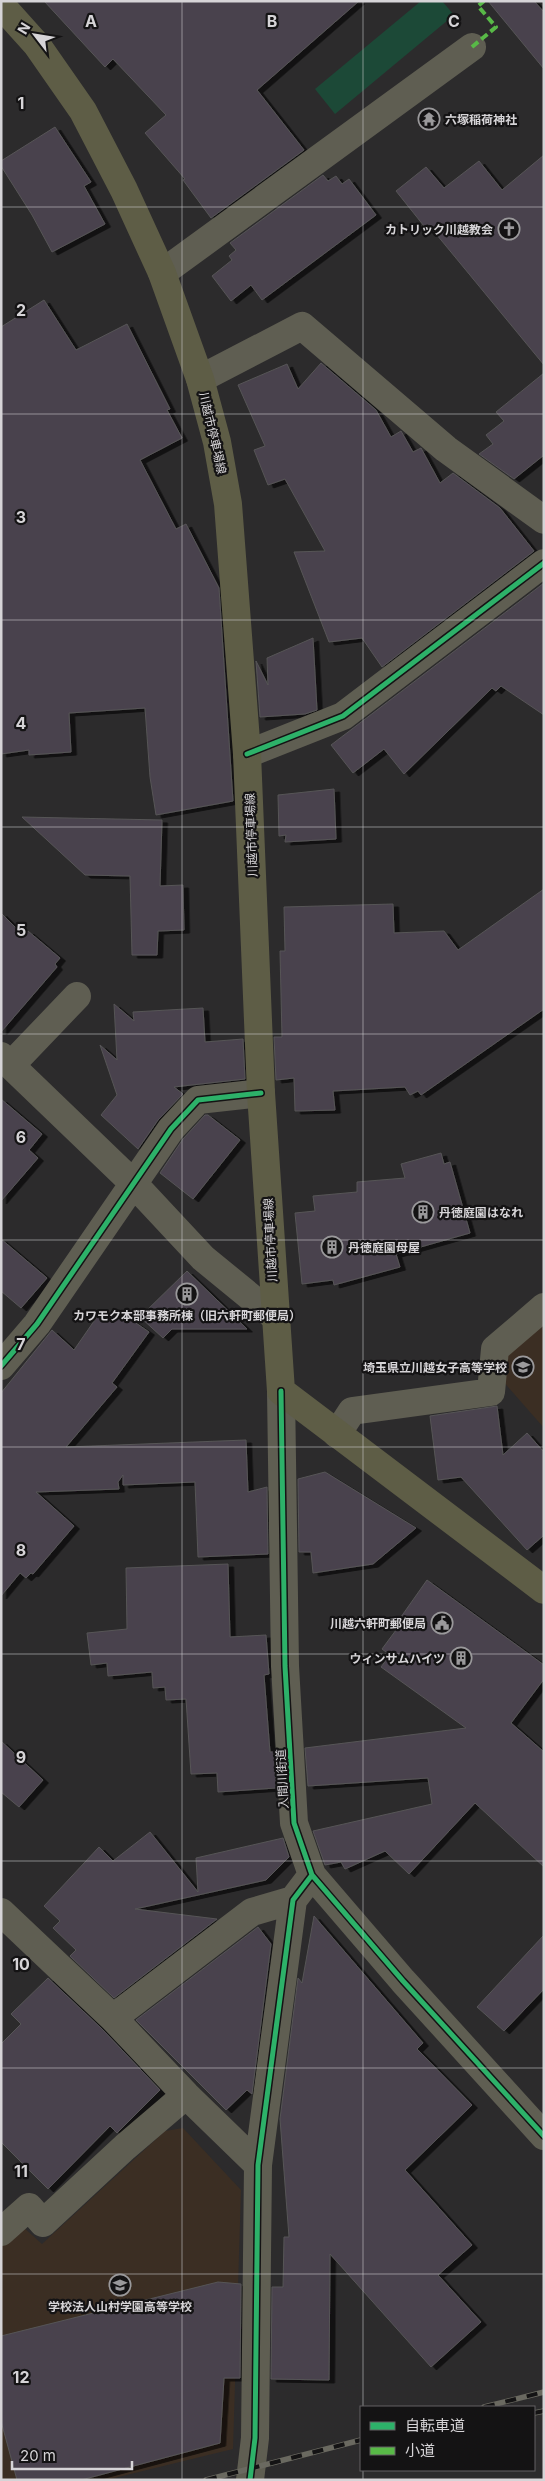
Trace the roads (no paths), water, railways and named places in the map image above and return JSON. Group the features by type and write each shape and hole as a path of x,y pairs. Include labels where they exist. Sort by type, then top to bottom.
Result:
{"main road":[{"name":"川越市停車場線","path":"1,5 37,45 83,112 124,190 162,273 200,379 218,442 228,504 247,754 261,1093 281,1391"},
{"path":"281,1391 544,1590"}],"street":[{"path":"162,273 472,47"},
{"path":"200,379 302,326 446,449 544,520"},
{"path":"247,754 343,716 544,563"},
{"path":"77,996 6,1060 133,1183 203,1258 275,1317"},
{"path":"1,1366 37,1324 171,1129 198,1100 261,1093"},
{"path":"337,1434 352,1411 491,1392 495,1350 544,1307"},
{"name":"入間川街道","path":"281,1391 285,1666 294,1823 312,1876 403,1981 544,2136"},
{"path":"250,2480 255,2438 258,2165 293,1900 312,1876"},
{"path":"113,2018 252,1912 293,1900"},
{"path":"1,1912 113,2018 186,2095 258,2165"},
{"path":"1,2232 29,2207 43,2223 125,2147 186,2095"}],"railway":[{"path":"488,2406 544,2392"},
{"path":"535,2413 544,2411"},
{"path":"206,2480 360,2440"}],"place":[{"name":"六塚稲荷神社","path":"429,119"},
{"name":"カトリック川越教会","path":"509,229"},
{"name":"丹徳庭園はなれ","path":"423,1212"},
{"name":"丹徳庭園母屋","path":"332,1247"},
{"name":"カワモク本部事務所棟（旧六軒町郵便局）","path":"187,1294"},
{"name":"埼玉県立川越女子高等学校","path":"523,1367"},
{"name":"川越六軒町郵便局","path":"442,1623"},
{"name":"ウィンサムハイツ","path":"461,1658"},
{"name":"学校法人山村学園高等学校","path":"120,2285"}]}
